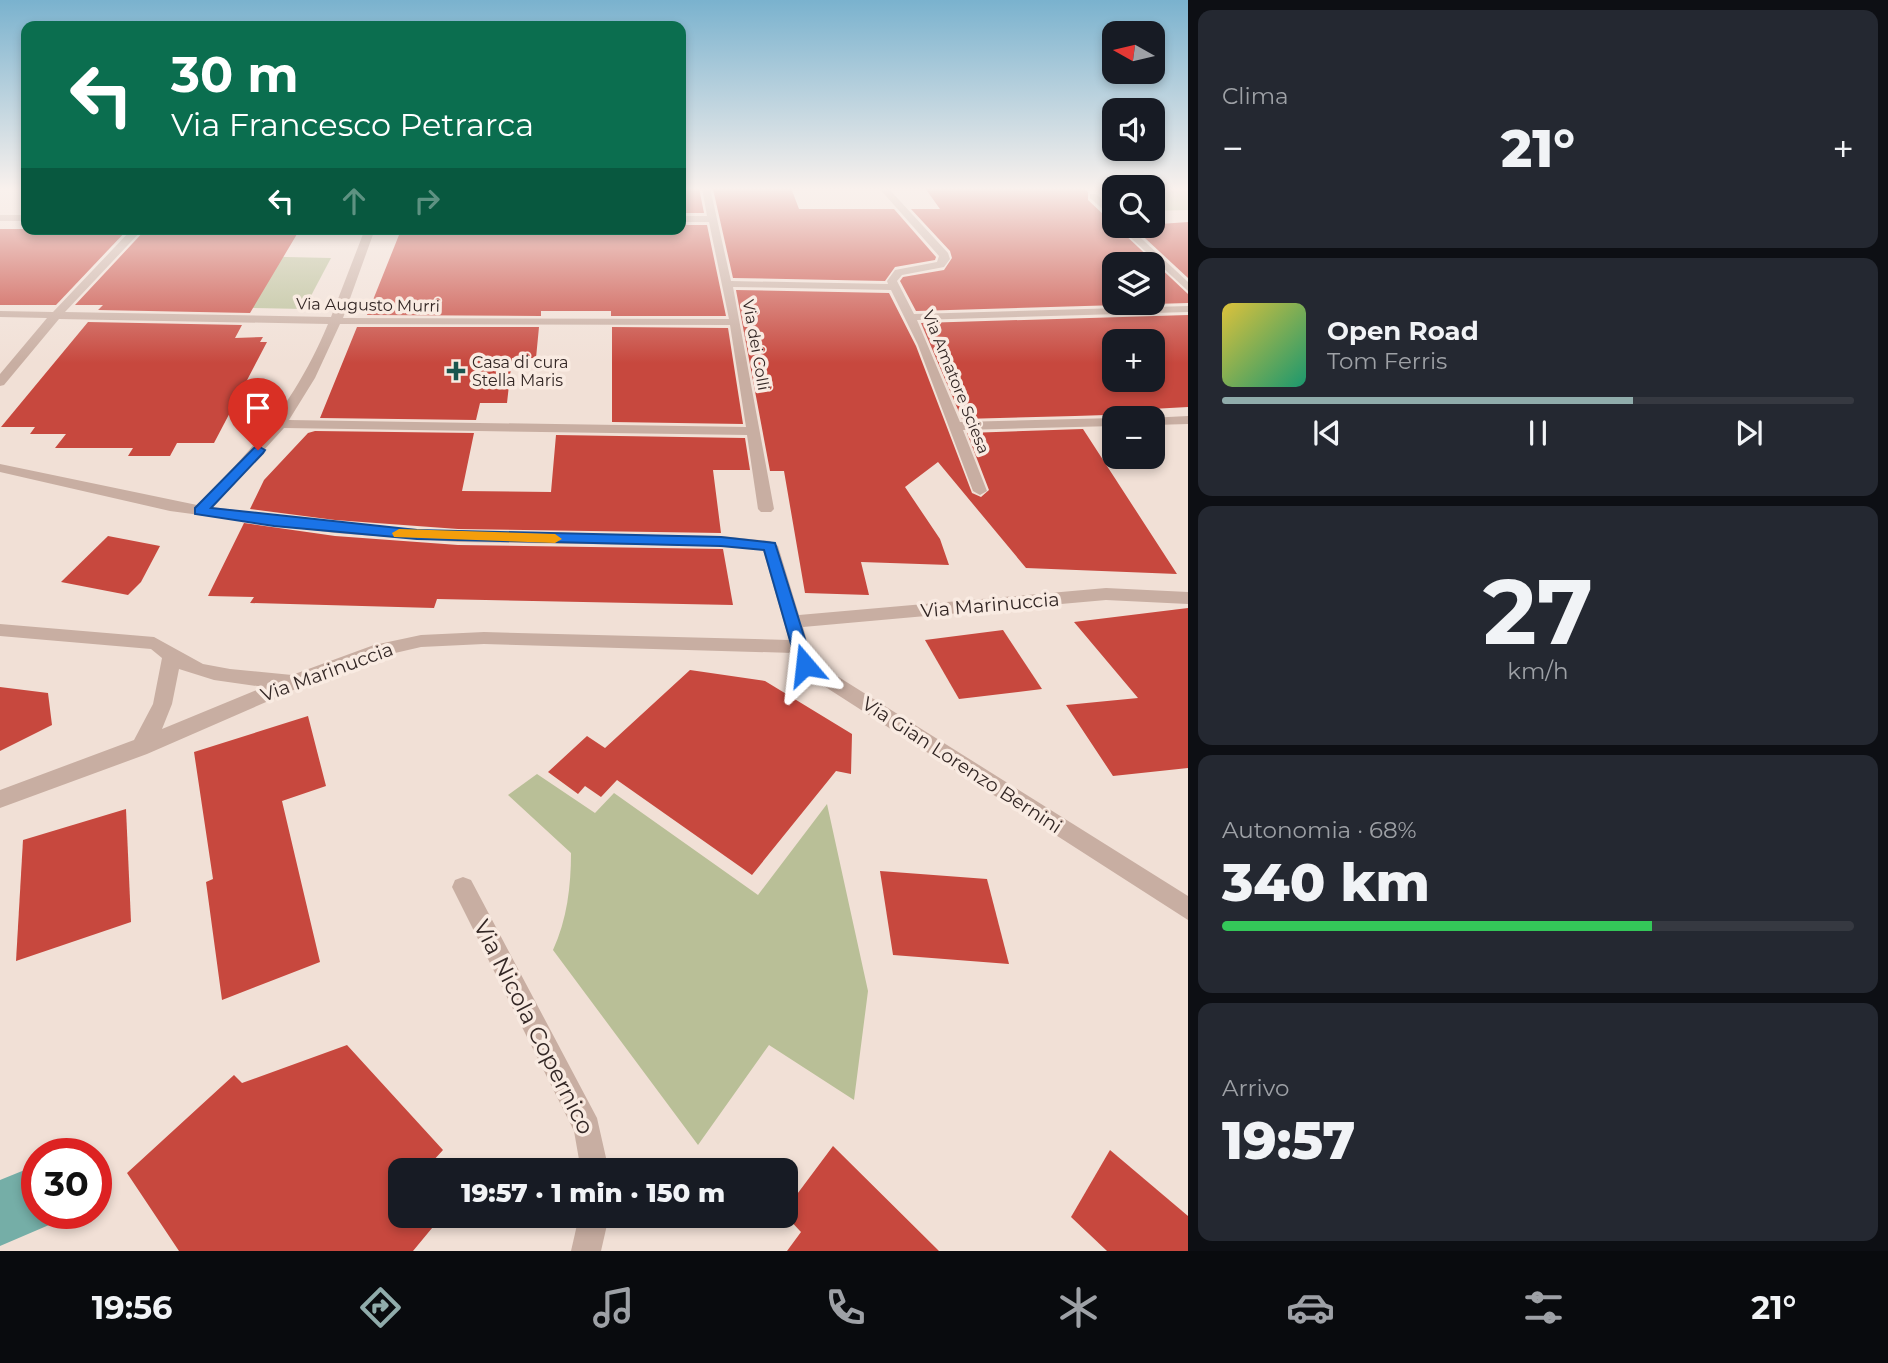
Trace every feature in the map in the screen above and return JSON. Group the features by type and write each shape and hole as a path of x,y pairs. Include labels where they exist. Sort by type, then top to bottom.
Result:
{"street":[{"path":"0,383 57,314 121,246"},
{"path":"0,468 200,511 280,424 306,382 336,321 364,246"},
{"name":"Via dei Colli","path":"719,246 735,322 766,509"},
{"path":"727,284 894,286 892,278 899,272 935,268 945,259 937,246"},
{"path":"1145,246 1188,288"},
{"name":"Via Amatore Sciesa","path":"894,286 912,317 980,491"},
{"path":"912,317 1188,309"},
{"name":"Via Augusto Murri","path":"0,314 336,321 735,322"},
{"path":"1165,421 1188,420"},
{"path":"956,426 1102,422"},
{"path":"280,424 754,432"},
{"name":"Via Gian Lorenzo Bernini","path":"200,511 417,535 721,541 770,546 805,665 1188,909"},
{"name":"Via Marinuccia","path":"792,622 1106,594 1188,598"},
{"path":"0,630 154,643 170,656 198,668 293,682"},
{"name":"Via Marinuccia","path":"0,799 139,748 293,682 380,650 421,641 450,639 800,647"},
{"path":"139,748 165,703 169,689 170,656"},
{"name":"Via Nicola Copernico","path":"463,887 587,1128 593,1158"},
{"path":"586,1251 591,1228"}],"green space":[{"path":"193,255 331,258 304,309 151,306"},
{"path":"537,774 595,813 614,793 758,895 827,804 868,991 854,1100 769,1045 698,1145 553,950 567,903 571,853 508,795"}],"water":[{"path":"21,1171 21,1229 40,1229 0,1246 0,1180"}],"building":[{"path":"0,246 112,246 56,305 0,305"},
{"path":"130,246 290,246 250,313 98,310 103,305 75,305"},
{"path":"394,246 711,246 726,316 611,316 611,311 541,311 541,316 367,315"},
{"path":"726,246 927,246 936,257 935,260 895,267 885,281 733,278"},
{"path":"946,246 1137,246 1143,252 1102,252 1102,306 916,311 900,281 903,277 944,270 952,258"},
{"path":"1154,246 1188,246 1188,278 1165,257 1165,252 1160,252"},
{"path":"1165,272 1188,294 1188,303 1165,304"},
{"path":"736,290 889,293 916,346 972,493 981,497 989,490 967,433 1083,429 1102,458 1102,469 1109,469 1177,574 1026,568 938,462 905,487 940,539 949,565 861,562 869,595 805,593 784,471 770,471"},
{"path":"1188,315 1188,407 1102,406 1102,415 962,419 921,323"},
{"path":"88,322 242,325 235,338 263,337 260,342 267,342 214,443 177,443 170,456 128,456 133,448 55,448 66,434 30,434 35,427 1,427"},
{"name":"Casa di cura Stella Maris","path":"357,327 539,327 536,358 512,358 507,403 480,403 476,420 320,418"},
{"path":"612,327 728,328 743,424 612,422"},
{"path":"308,433 474,433 462,491 551,492 556,435 745,438 750,470 713,470 721,533 458,529 335,520 250,509 264,480"},
{"path":"244,523 335,536 458,545 723,549 733,605 437,599 434,608 250,603 254,597 208,596"},
{"path":"108,536 160,546 141,582 128,595 61,582"},
{"path":"1188,608 1188,768 1113,776 1066,705 1138,698 1074,622"},
{"path":"1003,630 1042,689 959,699 925,640"},
{"path":"690,670 765,681 852,734 851,774 836,771 752,875 617,780 601,797 585,786 578,794 548,772 587,736 605,748"},
{"path":"0,687 48,693 52,725 0,751"},
{"path":"308,716 326,786 282,801 320,962 222,1000 206,882 213,879 194,752"},
{"path":"126,809 131,922 16,961 23,840"},
{"path":"880,871 987,879 1009,964 893,955"},
{"path":"347,1045 443,1150 436,1158 388,1158 388,1228 432,1228 413,1251 179,1251 127,1173 234,1075 242,1083"},
{"path":"833,1146 939,1251 787,1251 801,1232 797,1228 798,1193"},
{"path":"1110,1150 1188,1216 1188,1251 1107,1251 1071,1217"}],"slow traffic":[{"path":"399,533 555,539"}],"place":[{"name":"Casa di cura Stella Maris","path":"456,371"}],"route":[{"path":"258,450 200,511 417,535 721,541 770,546 805,665"}]}
